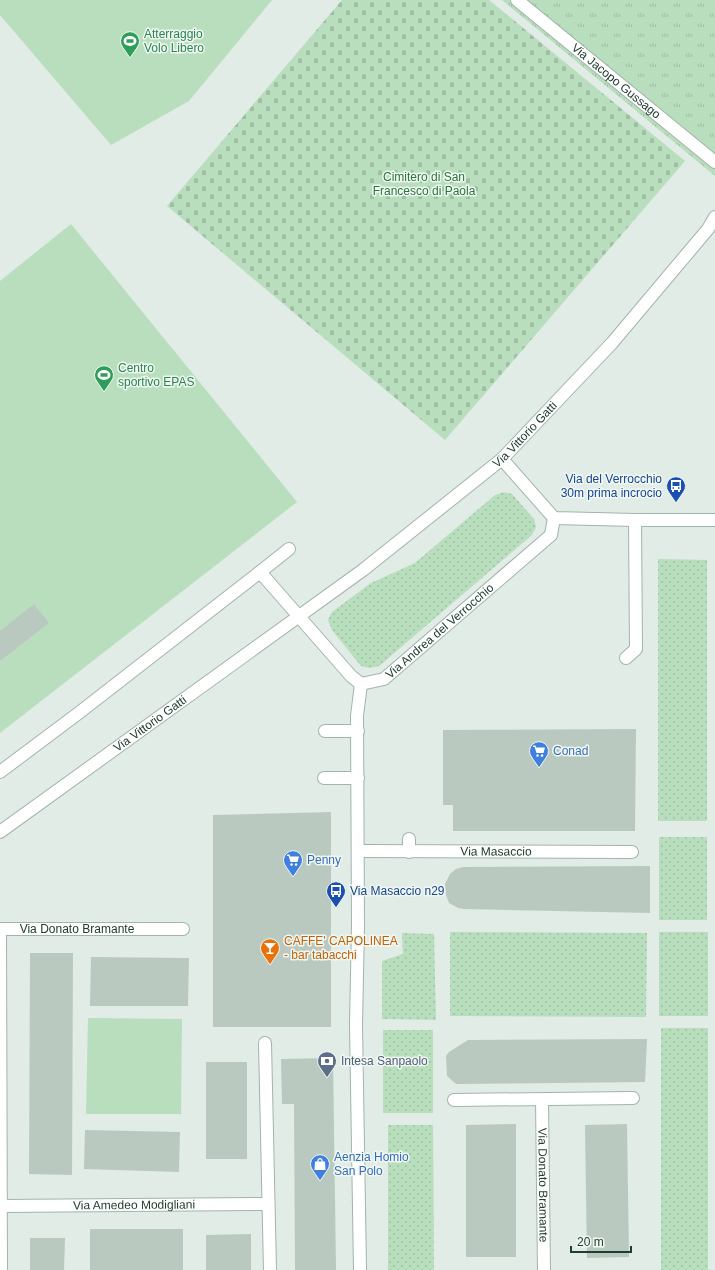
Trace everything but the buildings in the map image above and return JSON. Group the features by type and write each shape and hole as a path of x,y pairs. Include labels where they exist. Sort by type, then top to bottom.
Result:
{"street":[{"name":"Via Jacopo Gussago","path":"517,0 715,162"},
{"name":"Via Vittorio Gatti","path":"0,832 156,718 300,617 363,570 502,459 612,344 708,229 715,217"},
{"path":"502,459 554,518 715,520"},
{"name":"Via Andrea del Verrocchio","path":"360,684 384,679 550,535 554,518"},
{"path":"626,658 636,649 635,520"},
{"path":"623,549 635,548"},
{"path":"0,772 80,712 289,549"},
{"path":"260,572 350,676 360,684 357,716 359,851 356,1024 360,1270"},
{"path":"624,596 636,586"},
{"path":"325,731 358,731"},
{"path":"324,778 358,778"},
{"path":"409,839 409,852"},
{"name":"Via Masaccio","path":"359,851 632,852"},
{"name":"Via Donato Bramante","path":"1,1270 0,929 183,929"},
{"path":"265,1043 270,1270"},
{"path":"454,1100 633,1098"},
{"name":"Via Donato Bramante","path":"542,1100 544,1270"},
{"name":"Via Amedeo Modigliani","path":"0,1206 268,1204"}],"green space":[{"name":"Atterraggio Volo Libero","path":"0,0 272,0 189,101 111,145 0,15"},
{"name":"Cimitero di San Francesco di Paola","path":"342,0 489,0 685,161 445,440 167,206"},
{"path":"502,0 715,0 715,176"},
{"name":"Centro sportivo EPAS","path":"71,224 297,502 0,733 0,281"},
{"path":"504,492 512,494 534,519 536,527 532,535 379,666 370,668 361,666 332,630 328,620 332,612 371,583 415,563 495,495"},
{"path":"658,559 707,560 707,821 658,821"},
{"path":"659,837 707,837 707,920 659,920"},
{"path":"450,932 647,933 646,1017 450,1016"},
{"path":"659,932 708,932 708,1016 659,1016"},
{"path":"402,933 434,934 436,1020 382,1019 382,961 403,954"},
{"path":"88,1018 182,1019 181,1114 86,1114"},
{"path":"661,1028 708,1028 708,1270 661,1270"},
{"path":"383,1030 433,1030 433,1113 383,1113"},
{"path":"388,1125 433,1125 434,1270 388,1270"}],"place":[{"name":"Atterraggio Volo Libero","path":"130,58"},
{"name":"Centro sportivo EPAS","path":"104,392"},
{"name":"Via del Verrocchio 30m prima incrocio","path":"676,503"},
{"name":"Conad","path":"539,768"},
{"name":"Penny","path":"293,877"},
{"name":"Via Masaccio n29","path":"336,908"},
{"name":"CAFFE' CAPOLINEA - bar tabacchi","path":"270,965"},
{"name":"Intesa Sanpaolo","path":"327,1078"},
{"name":"Aenzia Homio San Polo","path":"320,1181"}]}
